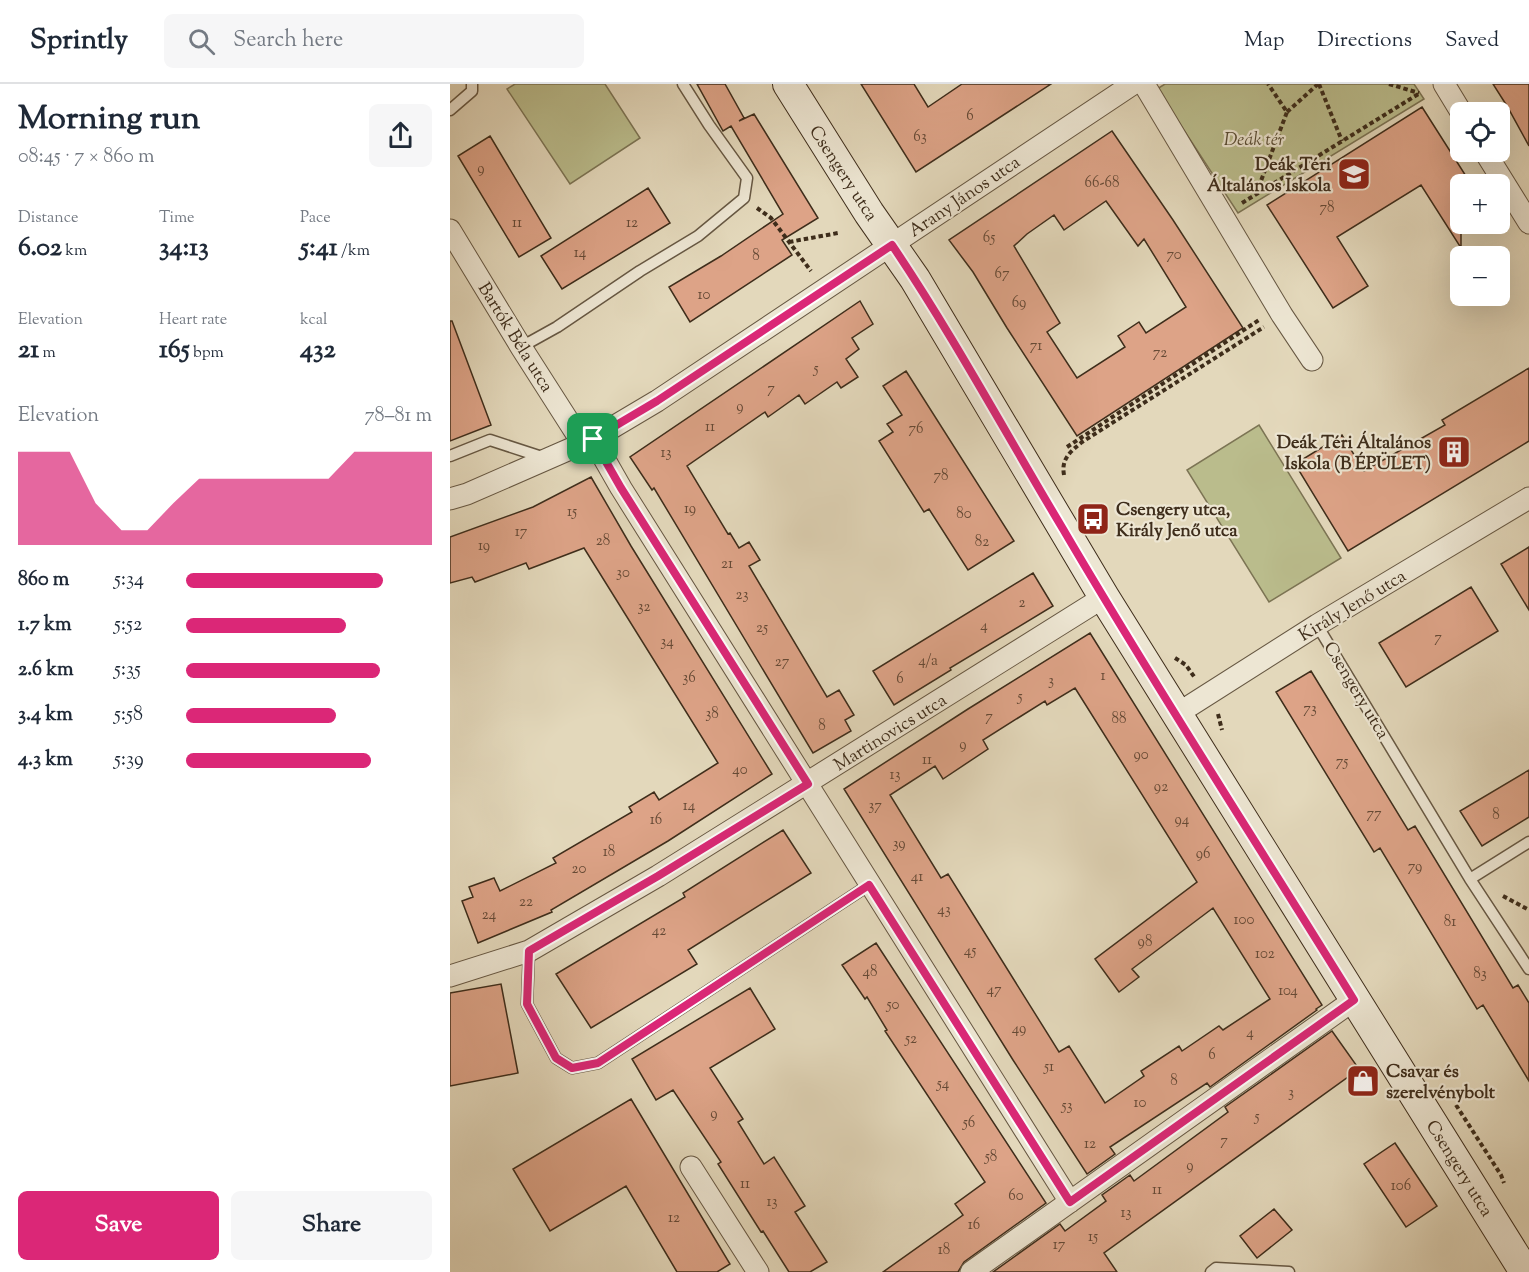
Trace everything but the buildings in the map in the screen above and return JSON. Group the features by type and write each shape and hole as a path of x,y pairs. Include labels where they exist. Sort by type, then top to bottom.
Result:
{"main road":[{"name":"Csengery utca","path":"788,84 869,213 915,279 1104,597 1525,1272"}],"street":[{"name":"Arany János utca","path":"450,499 467,494 588,441 657,401 1133,84"},
{"path":"1144,84 1280,311 1312,360"},
{"path":"1444,84 1455,102"},
{"path":"1491,162 1529,223"},
{"name":"Bartók Béla utca","path":"450,230 521,347 621,488 1070,1202"},
{"name":"Király Jenő utca","path":"1177,714 1317,625 1529,498"},
{"name":"Martinovics utca","path":"450,976 529,951 658,876 808,784 1104,597"},
{"path":"971,1272 1354,1000"},
{"path":"691,1167 758,1272"}],"lane":[{"path":"450,110 472,91 472,84"},
{"path":"521,347 557,327 640,271 698,236 744,198 747,178 683,84"},
{"path":"450,456 490,440 546,458"},
{"name":"Csengery utca","path":"1317,625 1470,879 1529,969"},
{"path":"1470,879 1529,842"},
{"path":"529,951 527,1004 556,1058 572,1068 598,1063 869,885"},
{"path":"1211,1272 1216,1268 1289,1272"}],"path":[{"path":"1268,84 1287,112"},
{"path":"1256,194 1287,112 1318,84 1342,141"},
{"path":"1238,205 1420,93 1389,84"},
{"path":"771,218 811,271"},
{"path":"789,242 838,233"},
{"path":"1067,447 1280,311"},
{"path":"1063,463 1070,452 1082,442 1280,311"}],"green space":[{"path":"515,84 605,84 640,138 570,184 507,89"},
{"name":"Deák tér","path":"1165,84 1414,84 1424,99 1238,213 1157,89"},
{"path":"1259,425 1341,558 1269,602 1187,470"}],"place":[{"name":"Deák Téri Általános Iskola","path":"1354,174"},
{"name":"Deák Téri Általános Iskola (B ÉPÜLET)","path":"1454,452"},
{"name":"Csengery utca, Király Jenő utca","path":"1093,519"},
{"name":"Csavar és szerelvénybolt","path":"1363,1081"}],"route":[{"path":"892,245 1004,426 1062,529 1354,1000 1070,1202 869,885 598,1063 572,1068 556,1058 527,1004 529,951 658,876 808,784 621,488 593,439 657,401 892,245"}]}
